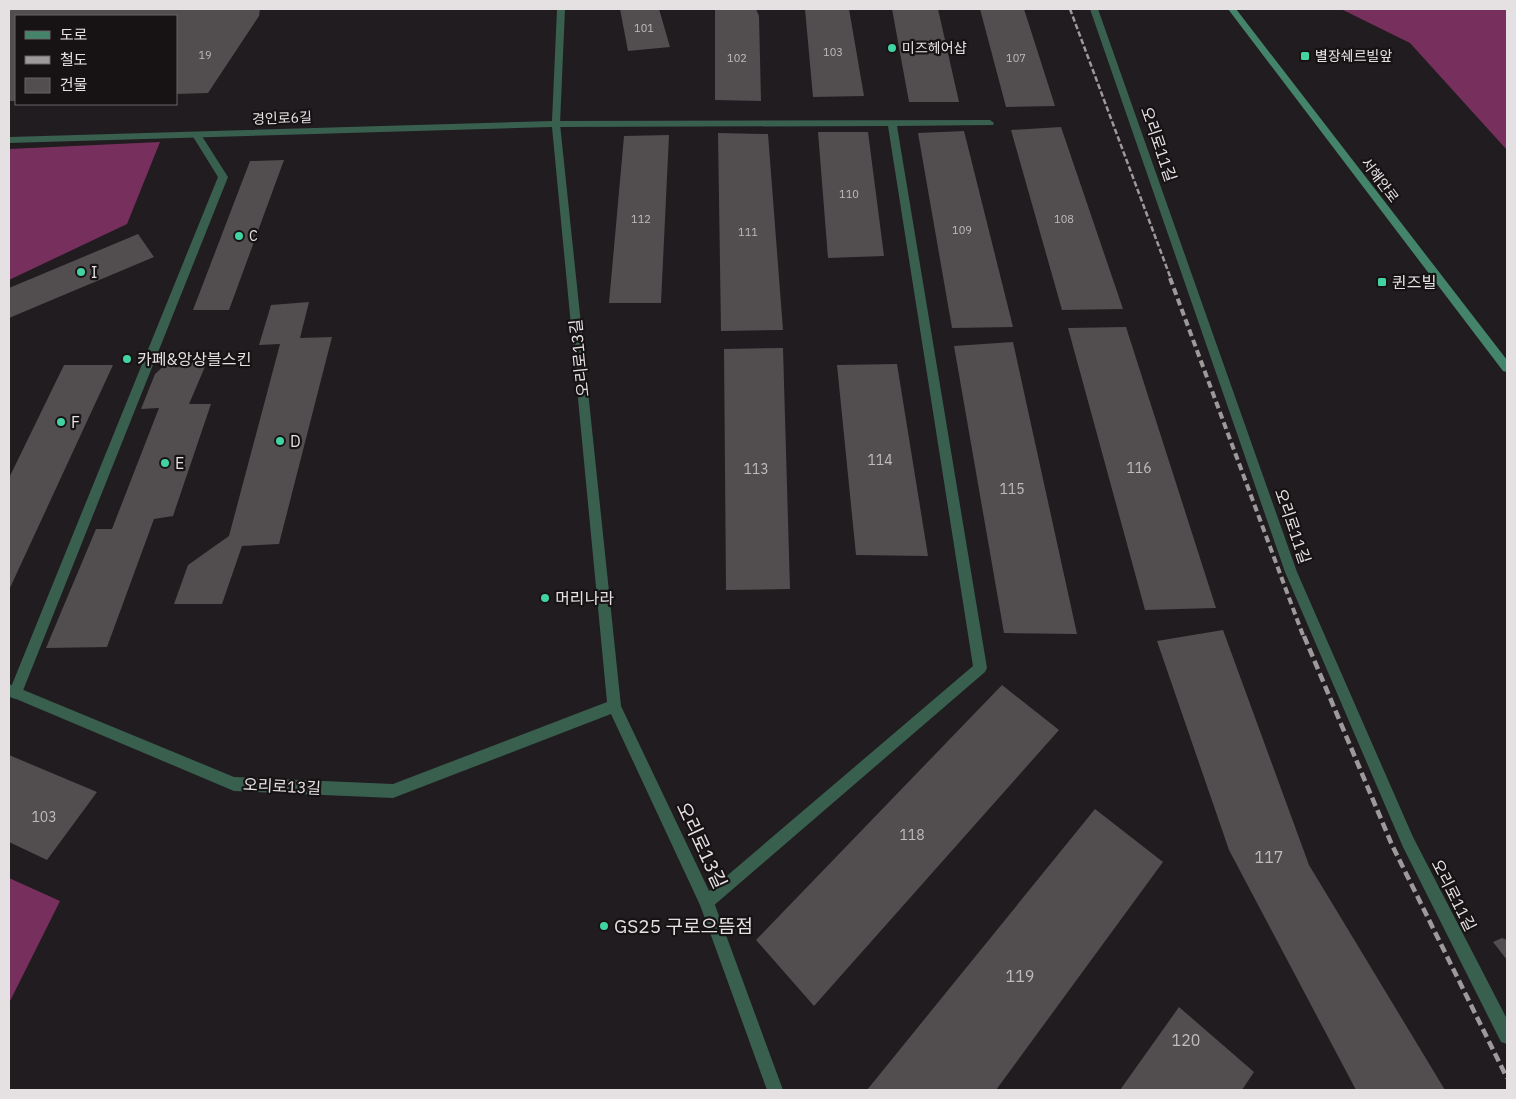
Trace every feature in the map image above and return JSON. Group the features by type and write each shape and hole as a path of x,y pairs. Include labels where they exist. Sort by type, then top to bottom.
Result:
{"main road":[{"name":"서해안로","path":"1232,9 1507,368"}],"street":[{"name":"오리로13길","path":"562,9 556,124 614,706 708,902 775,1090"},
{"name":"오리로11길","path":"1094,9 1292,572 1408,842 1507,1036"},
{"name":"경인로6길","path":"9,140 556,124 990,123"},
{"path":"708,902 980,668 892,124"},
{"path":"12,691 223,177 197,135"},
{"name":"오리로13길","path":"12,691 234,784 393,791 614,706"}],"shaded area":[{"path":"1341,9 1507,9 1507,150 1410,43"},
{"path":"160,142 127,224 9,280 9,149"},
{"path":"9,878 60,901 9,1003"}],"building":[{"path":"9,9 260,9 259,16 208,93 178,94 178,15 15,15 15,101 9,101"},
{"path":"620,9 659,9 670,47 628,51"},
{"path":"715,9 756,9 759,16 761,101 715,100"},
{"path":"805,9 849,9 864,96 813,97"},
{"path":"892,9 938,9 959,102 909,102"},
{"path":"980,9 1024,9 1055,106 1006,107"},
{"path":"1061,127 1123,309 1062,310 1011,130"},
{"path":"964,131 1013,327 952,328 918,133"},
{"path":"818,132 868,132 884,256 828,258"},
{"path":"718,133 768,134 783,330 721,331"},
{"path":"669,135 661,303 609,303 624,136"},
{"name":"C","path":"284,160 229,310 193,310 250,161"},
{"name":"I","path":"138,234 154,257 9,318 9,288"},
{"name":"D","path":"309,302 300,338 332,337 279,544 242,546 222,604 174,604 188,565 229,536 280,344 259,345 271,305"},
{"path":"1126,327 1216,608 1145,610 1068,328"},
{"path":"1013,342 1077,634 1004,633 954,346"},
{"path":"783,348 790,589 726,590 724,349"},
{"name":"E","path":"207,362 189,404 211,404 173,516 154,519 107,647 46,648 96,529 112,529 159,408 141,409 155,374 167,363"},
{"path":"897,364 928,556 856,555 837,365"},
{"name":"F","path":"64,365 113,365 9,590 9,478"},
{"path":"1223,630 1309,865 1445,1090 1356,1090 1229,850 1157,641"},
{"path":"1002,685 1059,730 814,1006 756,940"},
{"path":"9,755 97,792 47,860 9,842"},
{"path":"1095,809 1163,862 996,1090 867,1090"},
{"path":"1502,938 1507,940 1507,960 1493,942"},
{"path":"1179,1007 1254,1072 1242,1090 1120,1090"}],"railway":[{"path":"1070,9 1171,279"},
{"path":"1170,278 1304,638"},
{"path":"1304,636 1392,845 1507,1078"}],"place":[{"name":"미즈헤어샵","path":"892,48"},
{"name":"별장쉐르빌앞","path":"1305,56"},
{"name":"C","path":"239,236"},
{"name":"I","path":"81,272"},
{"name":"퀸즈빌","path":"1382,282"},
{"name":"카페&앙상블스킨","path":"127,359"},
{"name":"F","path":"61,422"},
{"name":"D","path":"280,441"},
{"name":"E","path":"165,463"},
{"name":"머리나라","path":"545,598"},
{"name":"GS25 구로으뜸점","path":"604,926"}]}
